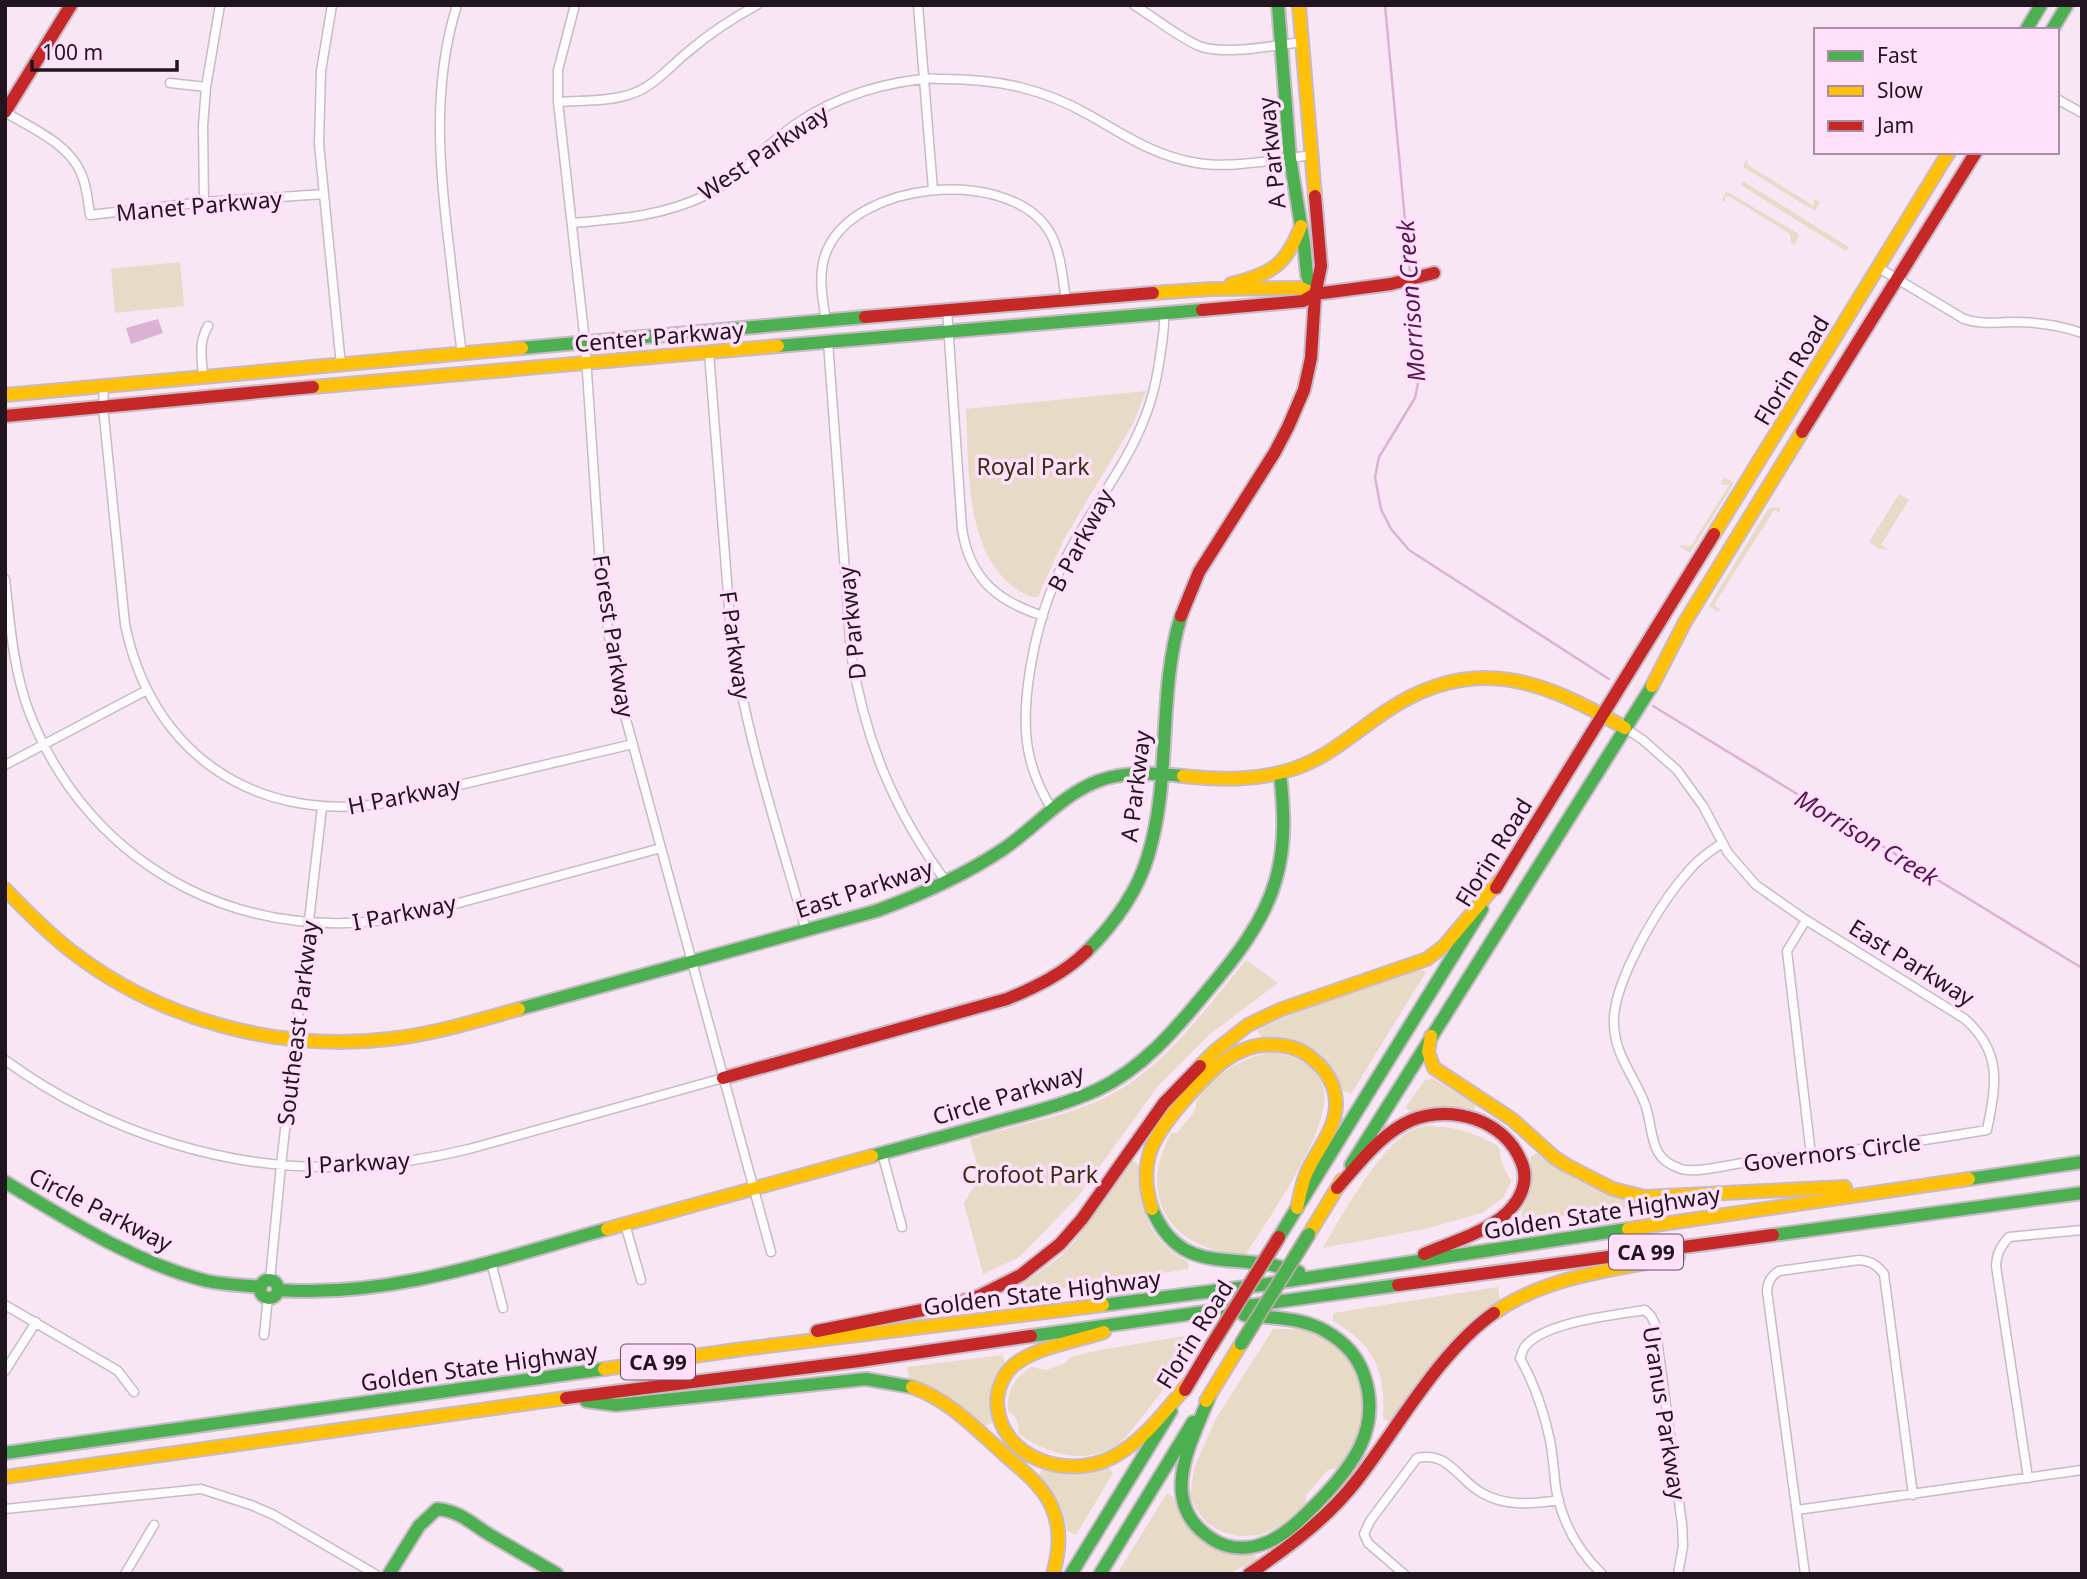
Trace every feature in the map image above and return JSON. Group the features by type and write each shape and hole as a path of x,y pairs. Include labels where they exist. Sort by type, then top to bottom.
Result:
{"main road":[{"path":"5,112 71,5"},
{"name":"A Parkway","path":"1278,5 1290,158 1307,275 1315,294"},
{"name":"A Parkway","path":"723,1078 1007,999 1038,986 1067,968 1101,938 1116,920 1139,881 1155,827 1172,650 1187,599 1211,551 1278,446 1308,380 1315,294 1321,266 1300,5"},
{"path":"2027,28 2041,5"},
{"path":"2053,28 2067,5"},
{"name":"Florin Road","path":"1071,1574 1604,715 1948,154"},
{"name":"Florin Road","path":"1100,1574 1431,1036 1655,681 1694,608 1975,154"},
{"path":"1211,289 1262,276 1276,269 1294,246 1300,226"},
{"name":"Center Parkway","path":"5,416 1303,300 1315,294 1391,284 1434,273"},
{"name":"Center Parkway","path":"5,395 947,309 1211,289 1301,288 1315,294"},
{"name":"East Parkway","path":"5,889 44,929 68,948 118,982 172,1010 209,1023 255,1034 295,1040 356,1042 448,1029 896,904 947,883 996,855 1066,799 1097,782 1148,772 1222,779 1280,774 1299,768 1339,748 1386,710 1442,683 1499,677 1535,684 1578,701 1625,729"},
{"name":"Circle Parkway","path":"5,1182 105,1239 155,1263 208,1282 305,1292 365,1290 422,1280 491,1262 1080,1097 1134,1068 1156,1049 1248,942 1266,909 1281,860 1284,835 1280,774"},
{"path":"743,1349 859,1321 953,1304 979,1296 1021,1275 1060,1244 1082,1219 1164,1103 1215,1051 1248,1025 1282,1009 1427,959 1444,946 1500,880"},
{"path":"1431,1036 1426,1049 1428,1060 1434,1068 1513,1120 1554,1157 1583,1175 1614,1189 1646,1197 1679,1197 1945,1182"},
{"path":"1297,1208 1306,1175 1334,1116 1336,1103 1333,1088 1321,1065 1302,1050 1279,1044 1255,1045 1233,1054 1194,1089 1161,1130 1150,1152 1146,1176 1148,1200 1158,1223 1174,1241 1194,1255 1218,1261 1264,1264 1312,1276"},
{"path":"1337,1188 1392,1132 1413,1119 1437,1114 1467,1117 1493,1127 1514,1145 1521,1156 1525,1172 1524,1186 1511,1209 1496,1220 1403,1263"},
{"name":"Golden State Highway","path":"5,1453 743,1349 1261,1285 2082,1162"},
{"name":"Golden State Highway","path":"5,1477 563,1398 859,1361 1142,1320 2082,1194"},
{"path":"1249,1574 1287,1549 1323,1518 1355,1482 1446,1358 1471,1331 1500,1309 1533,1292 1568,1281 1795,1232"},
{"path":"1210,1311 1297,1322 1321,1328 1341,1341 1358,1360 1368,1382 1372,1406 1368,1430 1358,1453 1333,1487 1303,1518 1269,1543 1249,1548 1227,1546 1208,1537 1193,1523 1183,1504 1181,1483 1185,1462 1210,1395"},
{"path":"1142,1320 1025,1357 1012,1367 999,1388 996,1409 1002,1429 1014,1445 1035,1458 1059,1465 1084,1466 1109,1459 1130,1447 1188,1384"},
{"path":"563,1398 617,1405 866,1379 898,1383 928,1393 956,1409 1032,1480 1049,1502 1059,1527 1059,1555 1053,1574"},
{"path":"389,1574 419,1526 438,1509 462,1515 486,1533 557,1574"}],"street":[{"path":"204,202 203,126 206,87 219,5"},
{"path":"332,5 321,71 319,144 341,365"},
{"path":"457,5 441,87 439,157 462,354"},
{"name":"Forest Parkway","path":"575,5 558,70 558,102 585,342 601,579 611,648 633,744 771,1252"},
{"path":"558,102 618,98 638,92 656,81 698,43 746,8 757,5"},
{"path":"918,5 933,190"},
{"path":"1135,5 1189,41 1208,48 1229,50 1303,42"},
{"name":"West Parkway","path":"572,223 643,216 705,196 734,177 782,134 819,110 860,92 925,78 972,79 1021,87 1063,102 1149,149 1197,163 1224,164 1313,155"},
{"path":"170,83 206,87"},
{"path":"2059,100 2082,113"},
{"name":"Manet Parkway","path":"5,112 55,143 71,157 82,175 90,215 204,202 324,194"},
{"path":"826,321 822,267 835,237 850,221 876,206 897,197 933,190 966,190 989,194 1022,206 1040,219 1056,246 1066,300"},
{"path":"1877,267 1973,322 2034,323 2082,332"},
{"path":"947,309 962,529 967,552 977,573 992,590 1011,604 1043,616"},
{"name":"B Parkway","path":"1053,811 1032,771 1025,734 1030,668 1043,616 1068,554 1135,440 1145,418 1158,372 1165,324 1164,312"},
{"path":"203,377 201,344 208,326"},
{"name":"D Parkway","path":"828,342 851,653 858,695 873,747 898,806 913,834 947,883"},
{"name":"F Parkway","path":"709,353 731,632 737,673 751,740 806,930"},
{"name":"H Parkway","path":"104,386 103,407 125,624 136,667 158,710 179,737 222,774 261,794 282,801 322,807 357,807 633,744"},
{"name":"I Parkway","path":"5,579 11,639 20,684 44,745 69,787 98,822 132,853 160,873 200,895 232,908 276,919 356,924 401,918 661,848"},
{"path":"5,765 147,690"},
{"name":"East Parkway","path":"1625,729 1652,747 1676,770 1703,806 1722,843 1741,870 1756,885 1806,920 1965,1019 1980,1034 1990,1052 1995,1073 1987,1130"},
{"name":"Southeast Parkway","path":"264,1335 322,807"},
{"name":"Governors Circle","path":"1722,843 1700,859 1679,883 1626,971 1618,991 1613,1022 1618,1047 1645,1103 1654,1143 1662,1159 1683,1169 1694,1170 1987,1130"},
{"path":"1806,920 1787,951 1811,1155"},
{"name":"J Parkway","path":"5,1060 68,1100 138,1132 175,1144 212,1154 281,1164 355,1166 431,1158 469,1149 723,1078"},
{"path":"882,1153 902,1227"},
{"path":"625,1224 641,1280"},
{"path":"2028,1478 1996,1266 1997,1254 2000,1246 2009,1237 2082,1230"},
{"path":"1805,1574 1767,1291 1770,1279 1779,1271 1859,1260 1878,1266 1884,1274 1913,1494"},
{"path":"491,1262 503,1308"},
{"path":"5,1304 108,1364 118,1371 134,1392"},
{"name":"Uranus Parkway","path":"1559,1500 1544,1415 1520,1358 1525,1346 1559,1327 1645,1310 1655,1324 1682,1524 1683,1546 1678,1574"},
{"path":"5,1371 36,1322"},
{"path":"1404,1574 1368,1543 1364,1534 1370,1521 1417,1458 1426,1456 1450,1464 1481,1493 1501,1501 1533,1504 1559,1500 1572,1535 1602,1574"},
{"path":"1797,1510 2082,1470"},
{"path":"5,1509 201,1489 251,1505 274,1516 375,1574"},
{"path":"125,1574 153,1525"}],"green space":[{"path":"1747,158 1748,165 1814,206 1814,199 1820,202 1815,211 1743,167"},
{"path":"1743,181 1849,247 1846,251 1741,185"},
{"path":"1726,191 1797,233 1799,236 1794,245 1791,243 1790,234 1729,196 1725,197 1725,202 1722,200"},
{"path":"180,262 184,306 115,313 111,269"},
{"name":"Royal Park","path":"1146,391 1134,422 1063,541 1038,597 1020,591 998,571 986,552 978,530 969,480 966,409"},
{"path":"1724,477 1734,483 1690,553 1680,547 1691,546 1729,485 1720,484"},
{"path":"1899,494 1909,500 1881,545 1889,550 1879,549 1869,542"},
{"path":"1768,509 1781,509 1779,512 1774,510 1714,605 1720,609 1718,612 1709,606"},
{"name":"Crofoot Park","path":"1246,960 1278,983 1209,1035 1158,1086 1076,1199 1018,1258 983,1274 964,1203 980,1176 970,1139 1071,1111 1127,1085 1175,1044"},
{"path":"1418,968 1426,972 1351,1094 1336,1085 1302,1045 1286,1038 1261,1037 1257,1030 1301,1010"},
{"path":"1271,1052 1297,1059 1317,1074 1324,1090 1324,1107 1318,1128 1296,1174 1246,1254 1230,1253 1199,1244 1185,1236 1174,1225 1159,1198 1157,1174 1171,1133 1178,1132 1190,1118 1198,1099 1212,1082 1230,1068"},
{"path":"1432,1078 1476,1105 1474,1110 1442,1107 1411,1113 1406,1107 1424,1081"},
{"path":"1426,1126 1462,1131 1496,1145 1500,1149 1502,1162 1511,1181 1503,1198 1482,1213 1425,1229 1323,1248 1362,1184 1386,1152 1410,1131"},
{"path":"1537,1153 1580,1181 1627,1199 1627,1208 1523,1221 1521,1211 1532,1185 1530,1157"},
{"path":"1133,1161 1139,1165 1141,1195 1148,1221 1163,1244 1188,1262 1189,1269 1026,1294 1023,1284 1060,1257 1075,1241"},
{"path":"1498,1287 1500,1300 1453,1340 1390,1422 1383,1419 1382,1387 1375,1361 1359,1340 1333,1321 1333,1313"},
{"path":"1273,1329 1311,1331 1336,1345 1356,1370 1362,1384 1364,1412 1347,1455 1338,1468 1328,1470 1307,1494 1305,1504 1283,1524 1261,1535 1239,1536 1222,1532 1207,1523 1196,1509 1190,1496 1194,1468 1215,1420"},
{"path":"1196,1334 1154,1402 1125,1438 1114,1447 1087,1456 1075,1456 1051,1451 1019,1434 1017,1421 1008,1411 1008,1398 1016,1380 1031,1367 1046,1370 1065,1363 1070,1357"},
{"path":"1003,1355 1005,1366 994,1422 985,1426 909,1379 907,1367"},
{"path":"1107,1466 1113,1473 1076,1535 1067,1531 1058,1501 1039,1474 1043,1468"},
{"path":"1167,1493 1174,1498 1181,1517 1254,1552 1257,1560 1228,1574 1117,1574"}],"shaded area":[{"path":"158,319 163,333 131,344 126,328"}],"waterway":[{"name":"Morrison Creek","path":"1385,5 1410,274"},
{"name":"Morrison Creek","path":"1411,284 1419,378 1415,398 1379,457 1375,477 1381,509 1391,529 1409,550 1609,679"},
{"name":"Morrison Creek","path":"1653,706 2082,968"}],"traffic: fast":[{"path":"1278,5 1290,158 1307,275 1314,294"},
{"path":"2027,28 2041,5"},
{"path":"2053,28 2067,5"},
{"path":"778,346 1202,310"},
{"path":"522,348 865,317"},
{"path":"1087,951 1124,907 1138,883 1148,856 1160,797 1169,675 1181,616"},
{"path":"1351,1165 1652,686"},
{"path":"872,1156 1037,1111 1085,1095 1114,1081 1157,1047 1228,966 1248,939 1271,895 1283,840 1280,773"},
{"path":"519,1009 876,911 972,868 1014,842 1060,803 1098,781 1129,774 1183,776"},
{"path":"1279,1237 1482,909"},
{"path":"1969,1179 2082,1162"},
{"path":"5,1182 103,1239 154,1263 207,1281 261,1287"},
{"path":"1773,1235 2082,1193"},
{"path":"1152,1209 1173,1241 1199,1256 1267,1264 1299,1272"},
{"path":"278,1290 320,1291 404,1282 486,1264 607,1229"},
{"path":"1103,1305 1261,1285 1628,1229"},
{"path":"1241,1344 1309,1234"},
{"path":"269,1280 275,1283 278,1289 275,1295 269,1298 263,1295 260,1289 263,1283 269,1280"},
{"path":"1031,1336 1398,1285"},
{"path":"1210,1395 1188,1451 1182,1490 1185,1508 1195,1524 1212,1539 1225,1545 1239,1548 1254,1546 1268,1542 1289,1529 1331,1488 1361,1445 1367,1429 1369,1394 1361,1368 1350,1350 1327,1332 1307,1323 1244,1315"},
{"path":"5,1453 604,1369"},
{"path":"586,1401 616,1405 866,1379 912,1387"},
{"path":"1071,1574 1171,1411"},
{"path":"1100,1574 1193,1422"},
{"path":"389,1574 419,1526 437,1509 459,1515 557,1574"}],"traffic: slow":[{"path":"1299,5 1315,196"},
{"path":"1714,534 1948,154"},
{"path":"1231,284 1267,272 1275,266 1289,251 1301,226"},
{"path":"1153,293 1301,288 1315,294"},
{"path":"313,387 778,346"},
{"path":"5,395 522,348"},
{"path":"1652,686 1685,622 1802,432"},
{"path":"1183,776 1238,778 1266,776 1293,769 1331,751 1388,710 1420,692 1450,682 1479,678 1537,686 1595,711 1625,728"},
{"path":"1200,1066 1248,1025 1282,1009 1427,959 1444,946 1500,880"},
{"path":"5,889 62,944 106,975 143,996 222,1026 263,1035 348,1042 423,1034 519,1009"},
{"path":"1431,1036 1428,1052 1434,1068 1513,1120 1554,1157 1613,1189 1645,1197 1845,1187"},
{"path":"1152,1209 1147,1188 1147,1166 1150,1152 1164,1126 1177,1108 1224,1061 1249,1048 1263,1045 1288,1047 1308,1055 1324,1071 1335,1092 1333,1122 1307,1172 1297,1208"},
{"path":"607,1229 872,1156"},
{"path":"1628,1229 1969,1179"},
{"path":"1309,1234 1342,1180"},
{"path":"1494,1313 1514,1300 1559,1282 1678,1257"},
{"path":"604,1369 743,1349 1103,1305"},
{"path":"1104,1332 1034,1354 1014,1365 1007,1373 999,1388 997,1403 1001,1422 1010,1438 1023,1450 1056,1465 1093,1464 1111,1458 1144,1434 1188,1384"},
{"path":"1206,1401 1241,1344"},
{"path":"912,1387 938,1399 961,1416 1025,1472 1044,1493 1056,1518 1059,1534 1053,1574"},
{"path":"5,1477 566,1398"}],"traffic: jam":[{"path":"5,112 71,5"},
{"path":"1802,432 1975,154"},
{"path":"1181,616 1199,572 1275,452 1304,390 1311,358 1315,295 1321,266 1315,196"},
{"path":"1202,310 1303,301 1315,294 1391,284 1434,273"},
{"path":"865,317 1153,293"},
{"path":"5,416 313,387"},
{"path":"1496,888 1714,534"},
{"path":"723,1078 1007,999 1050,979 1087,951"},
{"path":"817,1331 953,1304 979,1296 1021,1275 1060,1244 1082,1219 1164,1103 1200,1066"},
{"path":"1337,1188 1380,1141 1401,1126 1427,1115 1460,1115 1490,1126 1502,1135 1513,1147 1523,1167 1524,1184 1517,1201 1505,1214 1484,1229 1424,1254"},
{"path":"1398,1285 1773,1235"},
{"path":"1210,1348 1279,1237"},
{"path":"1249,1574 1293,1542 1334,1506 1358,1479 1455,1348 1494,1313"},
{"path":"566,1398 1031,1336"},
{"path":"1185,1390 1210,1348"}]}
